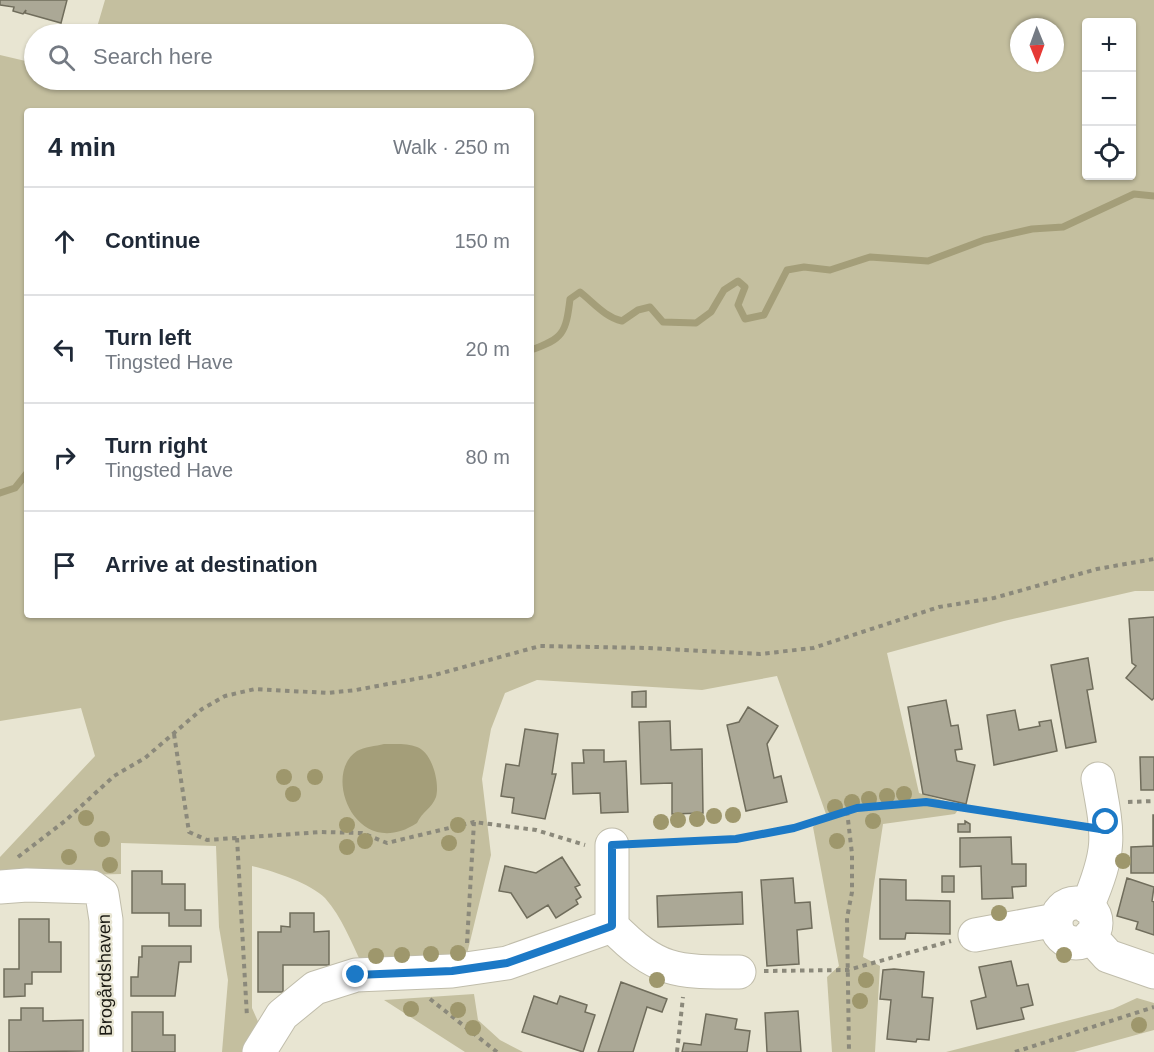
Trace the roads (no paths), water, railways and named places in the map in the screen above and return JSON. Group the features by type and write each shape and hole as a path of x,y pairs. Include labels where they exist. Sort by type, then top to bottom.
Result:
{"street":[{"path":"1089,921 1106,853 1107,830 1098,779"},
{"path":"612,845 612,926 634,948 654,963 685,972 739,972"},
{"name":"Brogårdshaven","path":"5,875 27,885 92,887 102,894 106,920 106,1052"},
{"path":"975,934 1056,920 1062,908 1075,903 1089,921 1108,956 1154,972"},
{"path":"260,1048 282,1015 315,988 356,975 465,969 507,963 612,926"}],"waterway":[{"path":"534,349 550,342 561,333 567,320 570,299 580,292 605,313 622,321 638,310 650,307 663,322 696,323 711,312 724,290 738,281 745,287 738,305 745,319 764,315 787,270 804,267 830,270 870,257 928,261 984,240 1032,229 1063,227 1134,194 1154,196"},
{"path":"0,493 15,488 24,477"}]}
